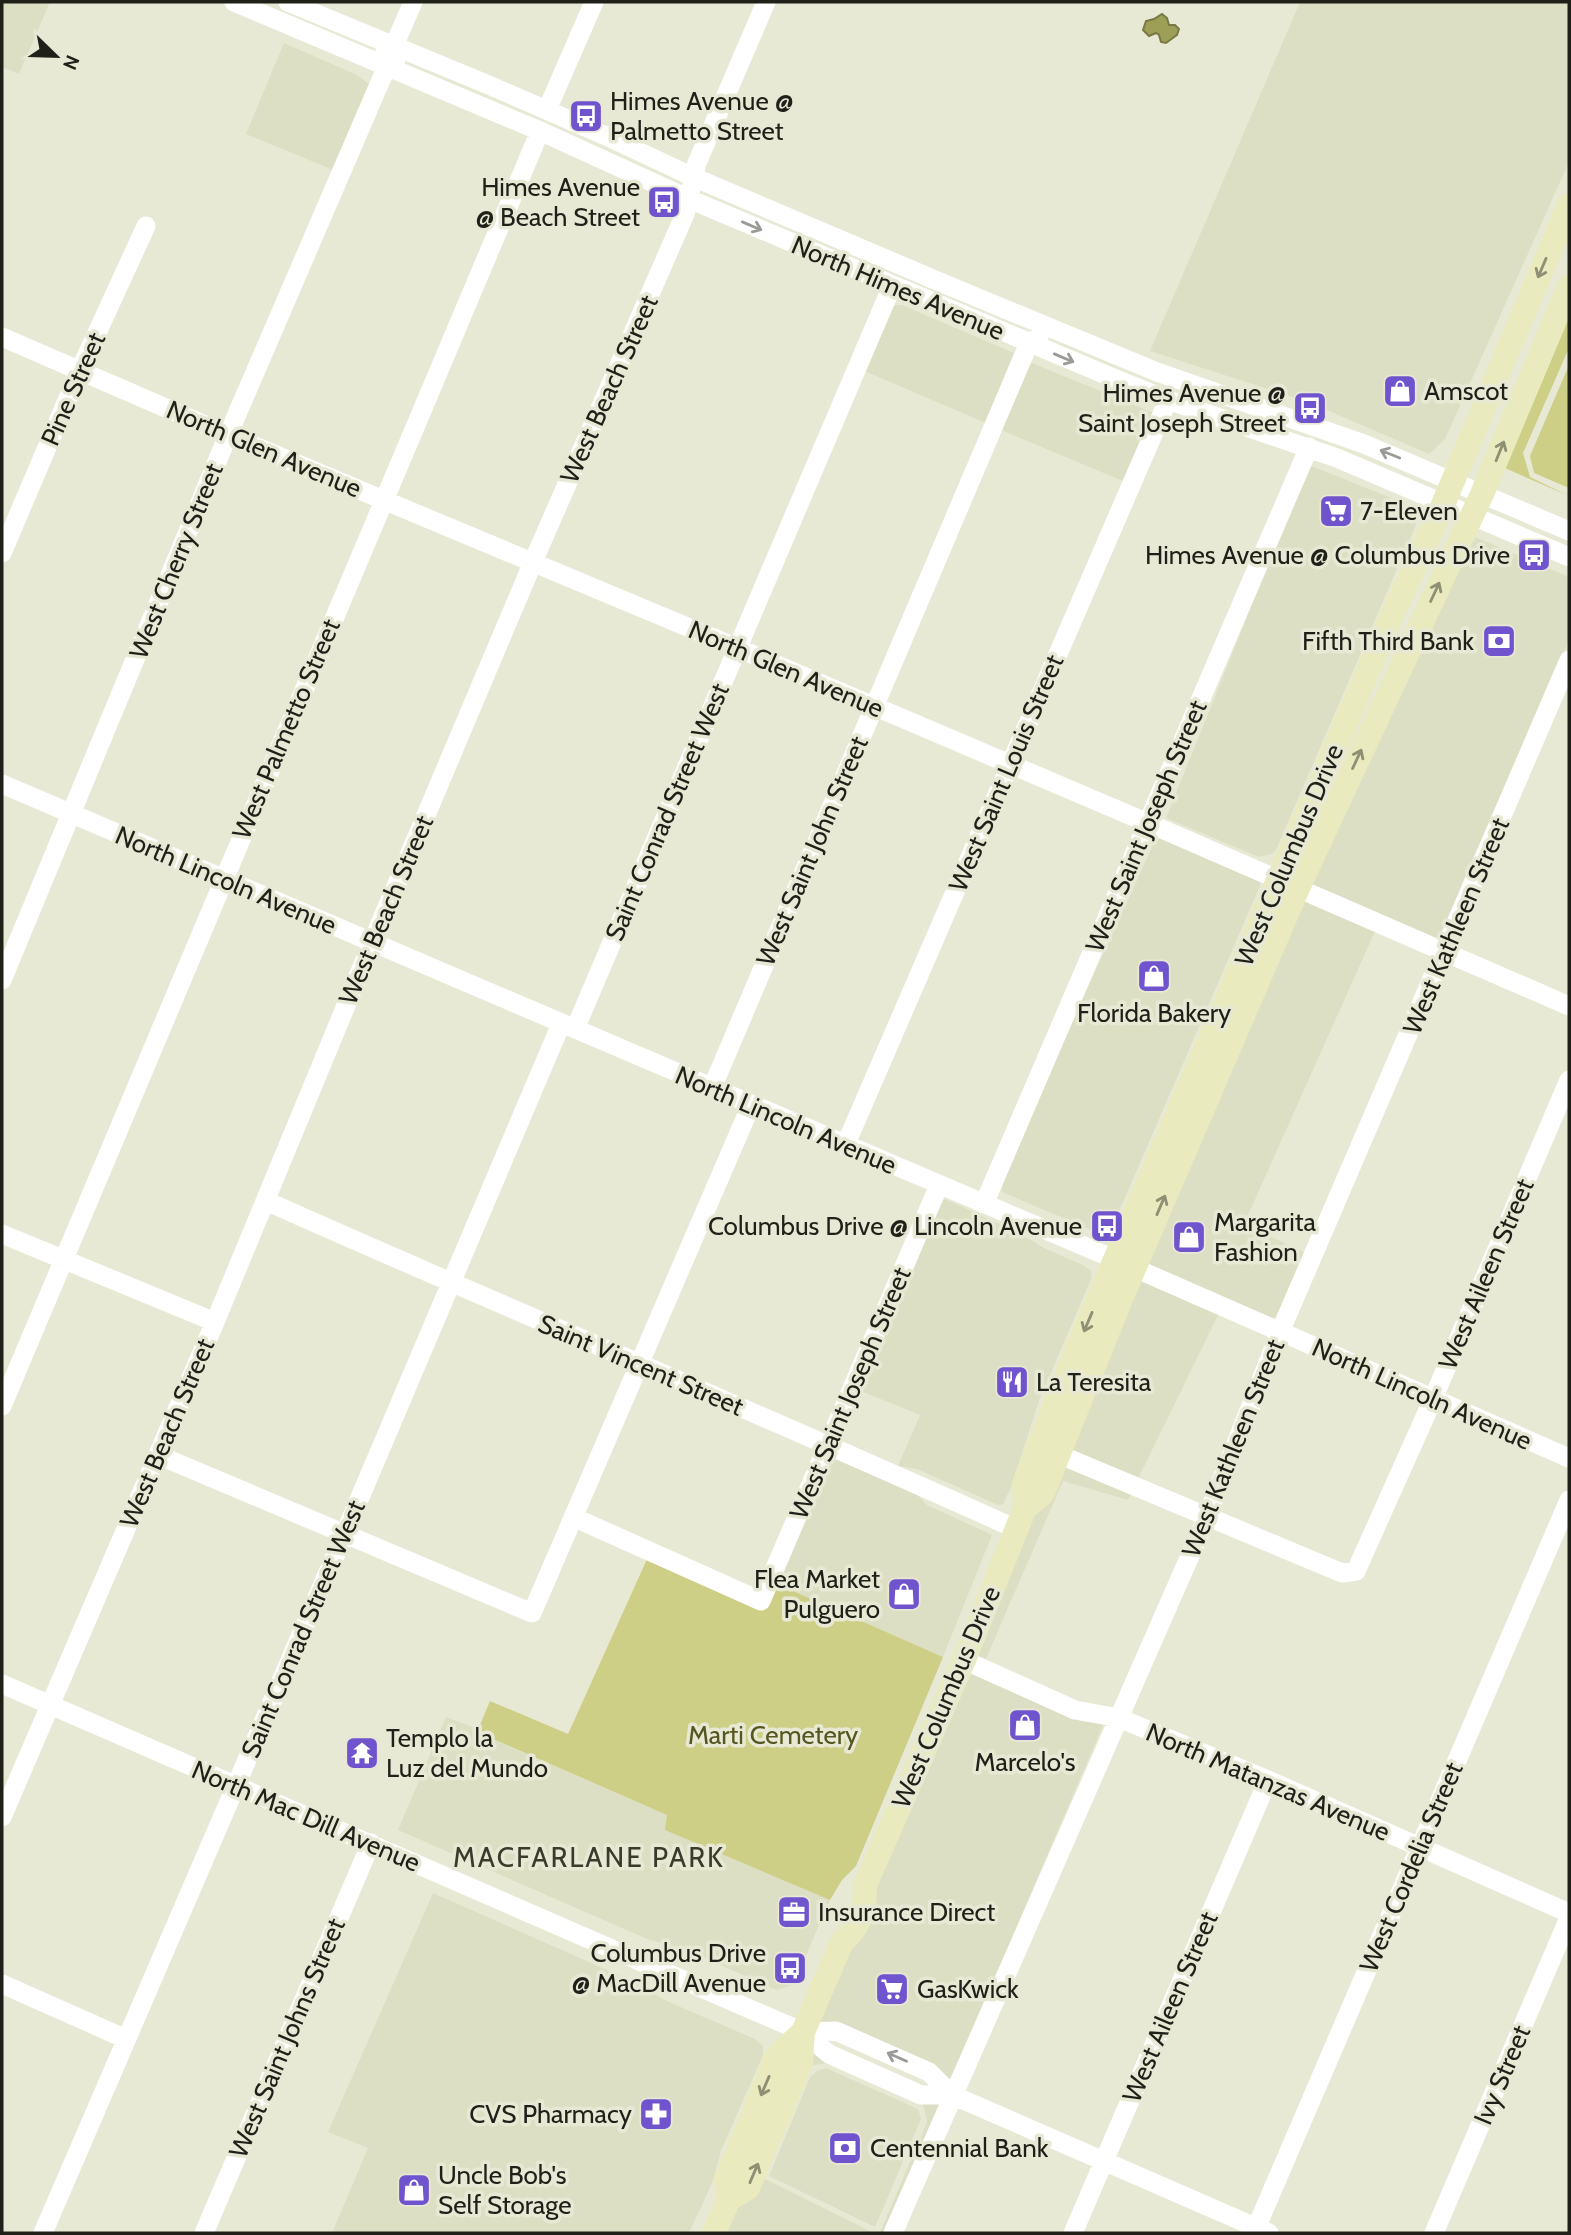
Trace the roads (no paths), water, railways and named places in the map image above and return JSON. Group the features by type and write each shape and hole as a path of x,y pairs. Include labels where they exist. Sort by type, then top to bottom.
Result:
{"main road":[{"name":"West Columbus Drive","path":"714,2233 729,2199 726,2180 778,2056 803,2032 842,1942 853,1932 866,1903 865,1885 964,1660 1021,1518 1024,1484 1049,1450 1124,1264 1288,883 1448,491 1569,205"},
{"name":"West Columbus Drive","path":"1288,883 1477,504 1569,288"}],"street":[{"name":"North Himes Avenue","path":"234,2 540,131 689,199 892,286 1168,400 1448,491"},
{"name":"North Himes Avenue","path":"288,2 312,6 394,46 542,108 693,177 1157,372 1319,427 1477,504 1569,557"},
{"path":"316,36 351,40 375,48 388,49 394,46 413,2"},
{"path":"387,66 392,60 402,60 495,99 542,108 594,2"},
{"name":"West Beach Street","path":"2,1817 215,1322 372,942 685,214 693,177 766,2"},
{"name":"West Cherry Street","path":"2,980 228,435 387,66"},
{"name":"West Palmetto Street","path":"2,1406 382,500 540,131"},
{"name":"Pine Street","path":"2,553 80,370 146,226"},
{"name":"Saint Conrad Street West","path":"43,2233 451,1283 568,1027 892,286"},
{"path":"933,303 970,309 1010,324 1025,326 1035,321"},
{"name":"North Glen Avenue","path":"2,337 228,435 736,647 1569,1006"},
{"path":"1029,343 1041,337 1055,337 1112,361 1157,372"},
{"name":"West Saint John Street","path":"712,1088 1029,343"},
{"name":"West Saint Louis Street","path":"845,1146 1168,400"},
{"name":"West Saint Joseph Street","path":"984,1204 1309,447"},
{"name":"North Himes Avenue","path":"1477,504 1569,531"},
{"name":"West Kathleen Street","path":"893,2233 1207,1517 1280,1332 1569,660"},
{"name":"North Lincoln Avenue","path":"2,784 1124,1264 1569,1458"},
{"name":"West Aileen Street","path":"1207,1517 1342,1573 1356,1570 1433,1399 1569,1080"},
{"path":"158,1455 532,1613 751,1105"},
{"name":"West Saint Joseph Street","path":"573,1517 761,1601 939,1185"},
{"name":"Saint Vincent Street","path":"266,1201 828,1444 1021,1518"},
{"path":"2,1234 215,1322"},
{"path":"1049,1450 1207,1517"},
{"name":"West Cordelia Street","path":"1260,2231 1420,1847 1569,1500"},
{"name":"North Matanzas Avenue","path":"964,1660 1075,1710 1119,1718 1268,1780 1569,1915"},
{"name":"North Mac Dill Avenue","path":"2,1684 803,2032 836,2031 929,2072 952,2095 1260,2231"},
{"name":"West Aileen Street","path":"1073,2233 1268,1780"},
{"name":"West Saint Johns Street","path":"204,2233 371,1843"},
{"name":"Ivy Street","path":"1434,2233 1569,1915"},
{"path":"2,1984 125,2039"}],"place":[{"name":"Himes Avenue @ Palmetto Street","path":"586,116"},
{"name":"Himes Avenue @ Beach Street","path":"664,202"},
{"name":"Amscot","path":"1400,391"},
{"name":"Himes Avenue @ Saint Joseph Street","path":"1310,408"},
{"name":"7-Eleven","path":"1336,511"},
{"name":"Himes Avenue @ Columbus Drive","path":"1534,555"},
{"name":"Fifth Third Bank","path":"1499,641"},
{"name":"Florida Bakery","path":"1154,976"},
{"name":"Columbus Drive @ Lincoln Avenue","path":"1107,1226"},
{"name":"Margarita Fashion","path":"1189,1237"},
{"name":"La Teresita","path":"1012,1382"},
{"name":"Flea Market Pulguero","path":"904,1594"},
{"name":"Marcelo's","path":"1025,1725"},
{"name":"Templo la Luz del Mundo","path":"362,1753"},
{"name":"Insurance Direct","path":"794,1912"},
{"name":"Columbus Drive @ MacDill Avenue","path":"790,1968"},
{"name":"GasKwick","path":"892,1989"},
{"name":"CVS Pharmacy","path":"656,2114"},
{"name":"Centennial Bank","path":"845,2148"},
{"name":"Uncle Bob's Self Storage","path":"414,2190"}],"district":[{"name":"MACFARLANE PARK","path":"589,1857"}],"park label":[{"name":"Marti Cemetery","path":"773,1735"}]}
